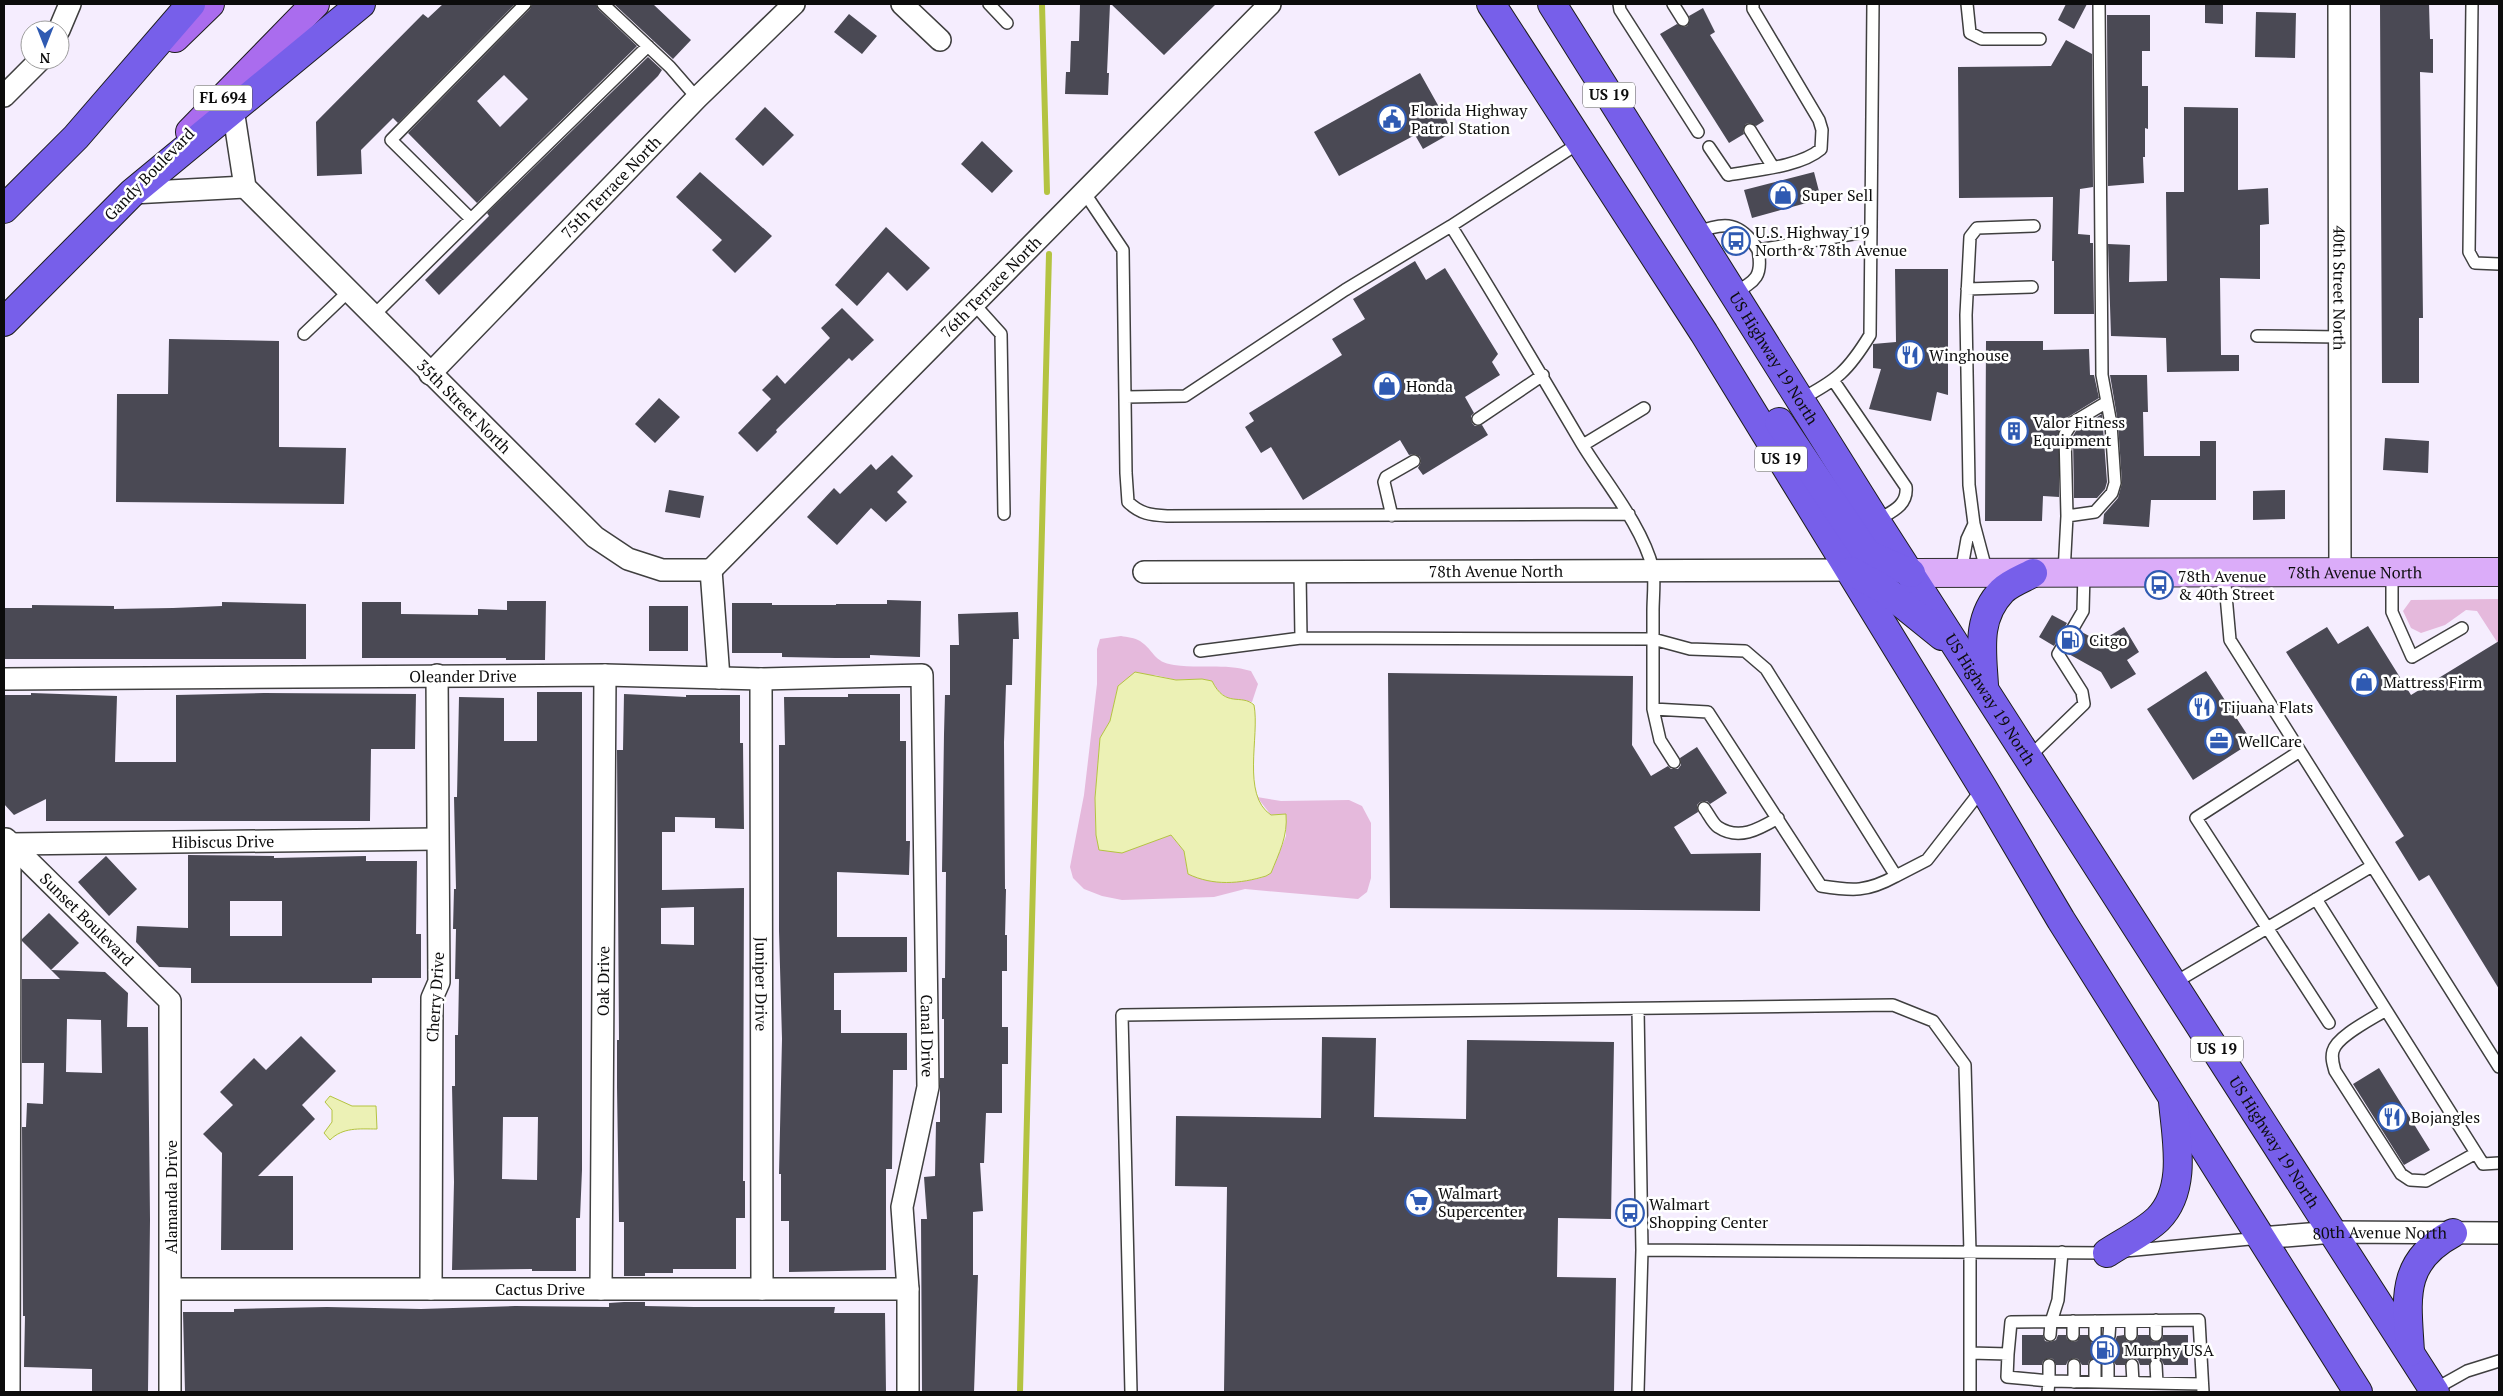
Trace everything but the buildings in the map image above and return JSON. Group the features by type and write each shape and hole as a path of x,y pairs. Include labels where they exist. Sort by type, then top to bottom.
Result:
{"highway":[{"path":"4,222 10,203 76,137 190,4"},
{"path":"132,193 361,4"},
{"name":"US 19","path":"1491,4 1579,143 1704,333 1983,788 2061,920 2358,1392"},
{"name":"US Highway 19 North","path":"1552,4 1876,521 2029,756 2434,1391"},
{"name":"Gandy Boulevard","path":"4,322 132,193"},
{"path":"1704,333 1733,353 1867,554 1911,573"},
{"path":"1848,570 1885,590 1962,653"},
{"path":"1984,686 1981,633 1991,607 2003,590 2033,573"},
{"path":"2106,1252 2158,1219 2174,1193 2178,1159 2172,1094"},
{"path":"2410,1354 2407,1297 2412,1274 2422,1258 2435,1243 2453,1233"}],"main road":[{"path":"76,137 210,4"},
{"name":"Gandy Boulevard","path":"132,193 315,4"}],"street":[{"name":"75th Terrace North","path":"430,374 697,98 794,4"},
{"path":"902,4 940,40"},
{"name":"76th Terrace North","path":"711,570 1270,4"},
{"name":"40th Street North","path":"2339,4 2340,572"},
{"path":"64,20 70,6"},
{"path":"4,96 30,70"},
{"path":"132,193 244,187 233,109"},
{"name":"35th Street North","path":"244,187 595,537 628,559 662,570 711,570"},
{"path":"711,570 719,678"},
{"name":"78th Avenue North","path":"1144,572 1848,570"},
{"name":"78th Avenue North","path":"1911,573 2499,572"},
{"name":"Oleander Drive","path":"4,679 437,675 605,675 761,679 922,675"},
{"name":"Cherry Drive","path":"431,1289 432,998 439,982 437,675"},
{"name":"Oak Drive","path":"601,1289 605,675"},
{"name":"Canal Drive","path":"908,1392 908,1289 902,1208 928,1087 922,675"},
{"name":"Juniper Drive","path":"761,679 762,1289"},
{"name":"Hibiscus Drive","path":"7,840 437,839"},
{"path":"7,840 9,1392"},
{"name":"Sunset Boulevard","path":"7,840 170,1001"},
{"name":"Alamanda Drive","path":"170,1001 170,1392"},
{"name":"80th Avenue North","path":"2260,1238 2334,1232 2499,1233"},
{"name":"Cactus Drive","path":"171,1289 908,1289"}],"lane":[{"path":"471,219 391,140 525,4"},
{"path":"603,4 648,46 697,98"},
{"path":"989,4 1007,23"},
{"path":"1619,4 1620,10 1698,132"},
{"path":"1673,4 1683,20"},
{"path":"1709,147 1728,175 1773,167 1813,156 1821,149 1822,130 1819,120 1752,9 1753,4"},
{"path":"1801,399 1833,380 1853,363 1870,335 1873,4"},
{"path":"1967,4 1970,33 1982,39 2040,39"},
{"path":"2067,516 2095,512 2112,493 2115,484 2107,402 2102,375 2099,4"},
{"path":"2472,4 2469,252 2475,263 2499,264"},
{"path":"373,316 648,46"},
{"path":"1750,130 1773,167"},
{"path":"1126,397 1185,396 1345,290 1451,226 1555,156 1579,143"},
{"path":"1084,192 1123,250 1128,502 1136,510 1146,514 1167,516 1629,514"},
{"path":"1696,233 1717,225 1736,227 1749,234 1758,250 1761,264 1759,274 1751,284 1734,293"},
{"path":"1451,226 1543,375 1583,444 1629,514 1653,570 1654,709 1660,740 1674,762"},
{"path":"1974,573 1974,524 1969,485 1967,289 1970,237 1977,228 2034,226"},
{"path":"1758,250 1871,231"},
{"path":"1967,289 2032,286"},
{"path":"304,334 348,292"},
{"path":"974,304 1001,334 1004,514"},
{"path":"2257,336 2340,337"},
{"path":"1478,419 1543,375"},
{"path":"1833,380 1906,487 1907,496 1903,504 1876,521"},
{"path":"2029,756 2084,704 2082,692 2058,654 2084,611 2074,573 2067,516 2065,434 2072,423 2107,402"},
{"path":"1583,444 1644,408"},
{"path":"1392,516 1384,482 1386,477 1414,462"},
{"path":"1974,524 1967,539 1974,573"},
{"path":"2392,572 2392,612 2412,657 2462,628"},
{"path":"1300,573 1301,638"},
{"path":"2224,573 2230,640 2499,1067"},
{"path":"1200,651 1301,638 1653,639 1690,649 1744,651 1766,669 1896,876"},
{"path":"1654,709 1708,712 1822,886 1853,891 1883,883 1927,860 1983,788"},
{"path":"2300,752 2196,818 2329,1024"},
{"path":"1704,808 1717,827 1739,835 1760,828 1778,818"},
{"path":"2174,983 2372,866"},
{"path":"2316,899 2483,1164 2499,1163"},
{"path":"1130,1392 1122,1015 1893,1005 1933,1021 1966,1065 1970,1252 1970,1392"},
{"path":"1638,1009 1642,1250 1638,1392"},
{"path":"2386,1010 2339,1041 2333,1050 2331,1058 2335,1071 2401,1174 2410,1180 2426,1181 2476,1153"},
{"path":"1642,1250 2106,1252 2260,1238"},
{"path":"2050,1335 2051,1322 2058,1300 2062,1252"},
{"path":"2156,1320 2156,1335"},
{"path":"2199,1320 2202,1388 2132,1382 2074,1382 2048,1387 2007,1377 2011,1322 2073,1322 2199,1320"},
{"path":"2095,1321 2095,1336"},
{"path":"2110,1321 2110,1336"},
{"path":"2131,1321 2131,1335"},
{"path":"2073,1322 2073,1335"},
{"path":"1970,1353 2008,1354"},
{"path":"2434,1391 2467,1371 2499,1360"},
{"path":"2048,1387 2050,1365"},
{"path":"2074,1365 2074,1382"},
{"path":"2095,1365 2095,1382"},
{"path":"2108,1365 2108,1382"},
{"path":"2132,1365 2132,1382"},
{"path":"2156,1365 2157,1383"}],"shaded area":[{"path":"2499,599 2499,645 2477,611 2466,610 2445,625 2421,633 2411,628 2403,611 2411,600"},
{"path":"1121,636 1140,641 1158,659 1167,664 1251,671 1258,684 1252,702 1224,696 1212,681 1202,679 1176,680 1155,675 1118,686 1110,721 1100,738 1095,798 1096,835 1122,852 1171,835 1184,851 1188,874 1231,880 1252,880 1271,873 1286,836 1286,814 1271,815 1257,797 1281,801 1349,800 1362,806 1371,823 1371,878 1367,892 1358,899 1245,889 1214,897 1122,900 1102,896 1084,889 1073,878 1070,867 1084,795 1097,684 1097,649 1100,639"},
{"path":"1135,672 1176,680 1202,679 1212,681 1217,690 1228,698 1244,700 1254,705 1254,780 1257,794 1262,806 1271,815 1286,814 1286,830 1271,873 1256,879 1236,882 1217,882 1197,878 1188,874 1184,851 1171,835 1122,853 1099,850 1096,835 1095,798 1100,738 1110,721 1118,686"},
{"path":"330,1096 352,1106 376,1106 377,1129 346,1131 330,1140 324,1133 332,1122 332,1110 325,1102"}],"waterway":[{"path":"1042,4 1047,192"},
{"path":"1020,1392 1049,254"}],"place":[{"name":"Florida Highway Patrol Station","path":"1392,119"},
{"name":"Super Sell","path":"1783,195"},
{"name":"U.S. Highway 19 North & 78th Avenue","path":"1736,241"},
{"name":"Winghouse","path":"1910,355"},
{"name":"Honda","path":"1387,386"},
{"name":"Valor Fitness Equipment","path":"2014,431"},
{"name":"78th Avenue & 40th Street","path":"2159,585"},
{"name":"Citgo","path":"2070,640"},
{"name":"Mattress Firm","path":"2364,682"},
{"name":"Tijuana Flats","path":"2202,707"},
{"name":"WellCare","path":"2219,741"},
{"name":"Bojangles","path":"2392,1117"},
{"name":"Walmart Supercenter","path":"1419,1202"},
{"name":"Walmart Shopping Center","path":"1630,1213"},
{"name":"Murphy USA","path":"2105,1350"}]}
